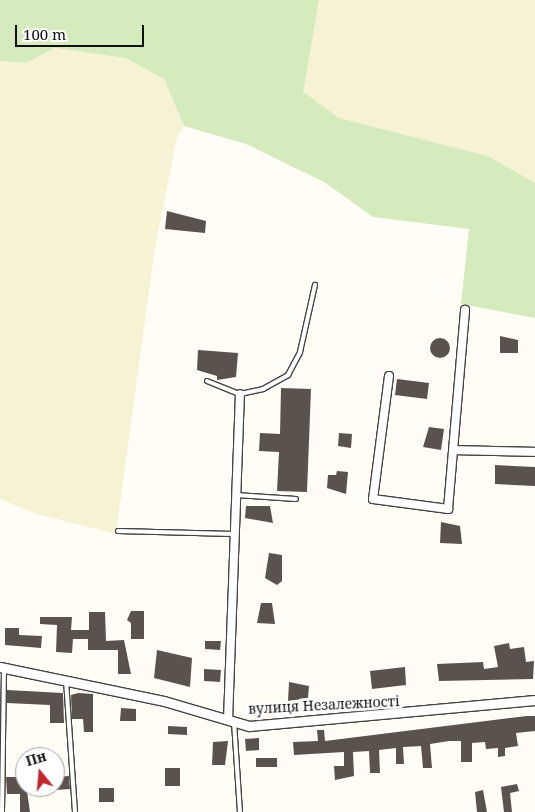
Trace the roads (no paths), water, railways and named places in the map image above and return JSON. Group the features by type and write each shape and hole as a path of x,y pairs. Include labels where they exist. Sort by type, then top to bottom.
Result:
{"street":[{"path":"388,376 373,499 448,509 455,450 465,310"},
{"path":"231,721 234,495 240,394"},
{"path":"455,450 535,452"},
{"name":"вулиця Незалежності","path":"2,667 164,700 250,726 535,700"}],"lane":[{"path":"207,381 240,394 276,384 296,364 315,285"},
{"path":"234,495 296,499"},
{"path":"118,531 233,534"},
{"path":"2,667 2,812"},
{"path":"66,680 76,812"},
{"path":"231,721 240,812"}]}
